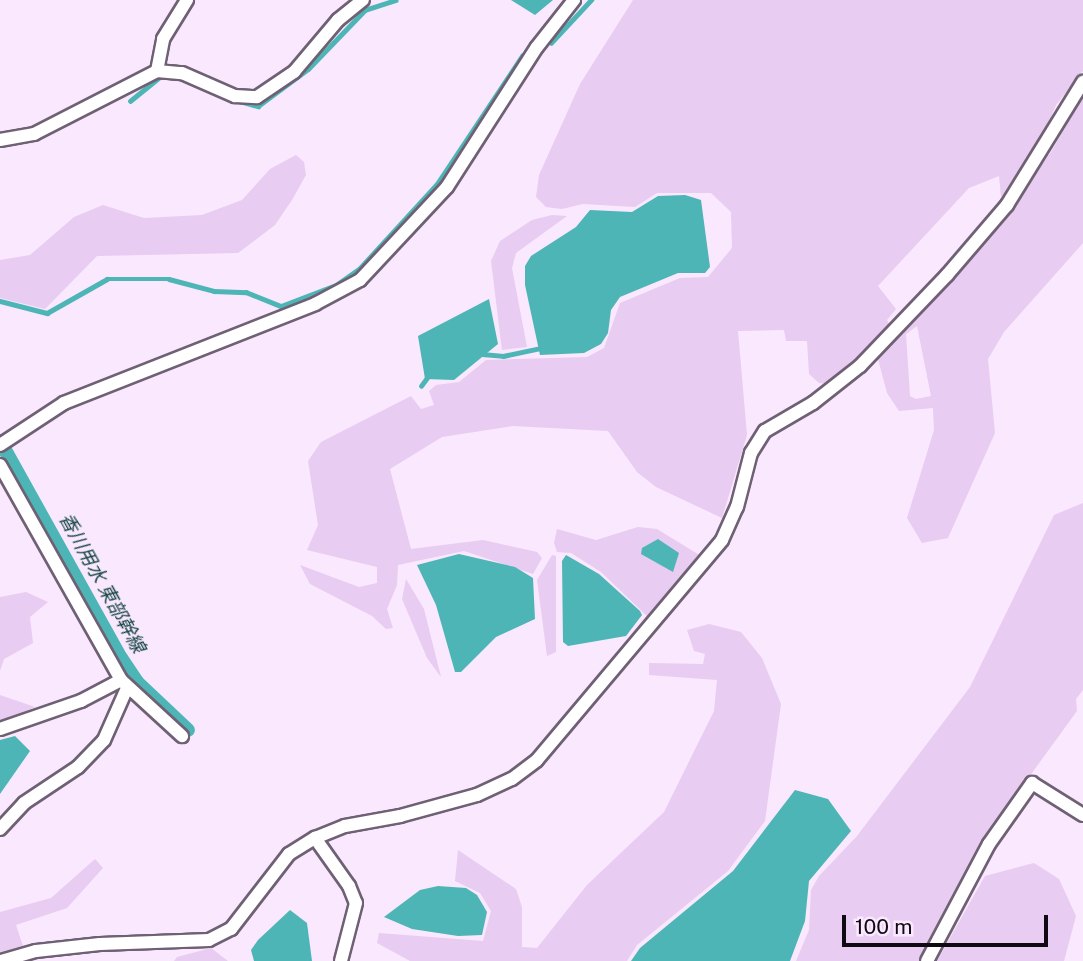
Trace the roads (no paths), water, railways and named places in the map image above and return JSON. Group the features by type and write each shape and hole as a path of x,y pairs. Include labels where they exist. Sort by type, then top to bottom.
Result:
{"street":[{"path":"157,71 163,39 187,0"},
{"path":"0,140 34,135 157,71 183,73 235,96 257,97 295,72 338,20 363,0"},
{"path":"3,443 64,403 315,304 360,280 435,203 537,47 573,0"},
{"path":"1,961 36,951 100,944 209,940 231,929 289,854 315,838 345,826 400,817 477,795 512,779 537,760 722,540 737,507 751,453 765,431 813,403 860,366 925,299 1007,205 1083,82"},
{"path":"0,465 124,684 182,736"},
{"path":"0,729 124,684"},
{"path":"0,829 24,803 78,767 104,740 124,684"},
{"path":"927,961 989,844 1032,783 1083,815"},
{"path":"315,838 349,886 356,903 341,961"}],"waterway":[{"path":"240,101 258,106 308,69 365,10 395,0"},
{"path":"551,43 591,0"},
{"path":"0,301 47,313 107,279 169,279 214,291 246,292 281,306 336,285 360,268 437,184 522,56"},
{"path":"130,101 160,77"},
{"path":"482,354 503,356 542,348"},
{"path":"421,386 429,375"},
{"name":"香川用水 東部幹線","path":"0,441 121,658 137,682 188,730"}]}
